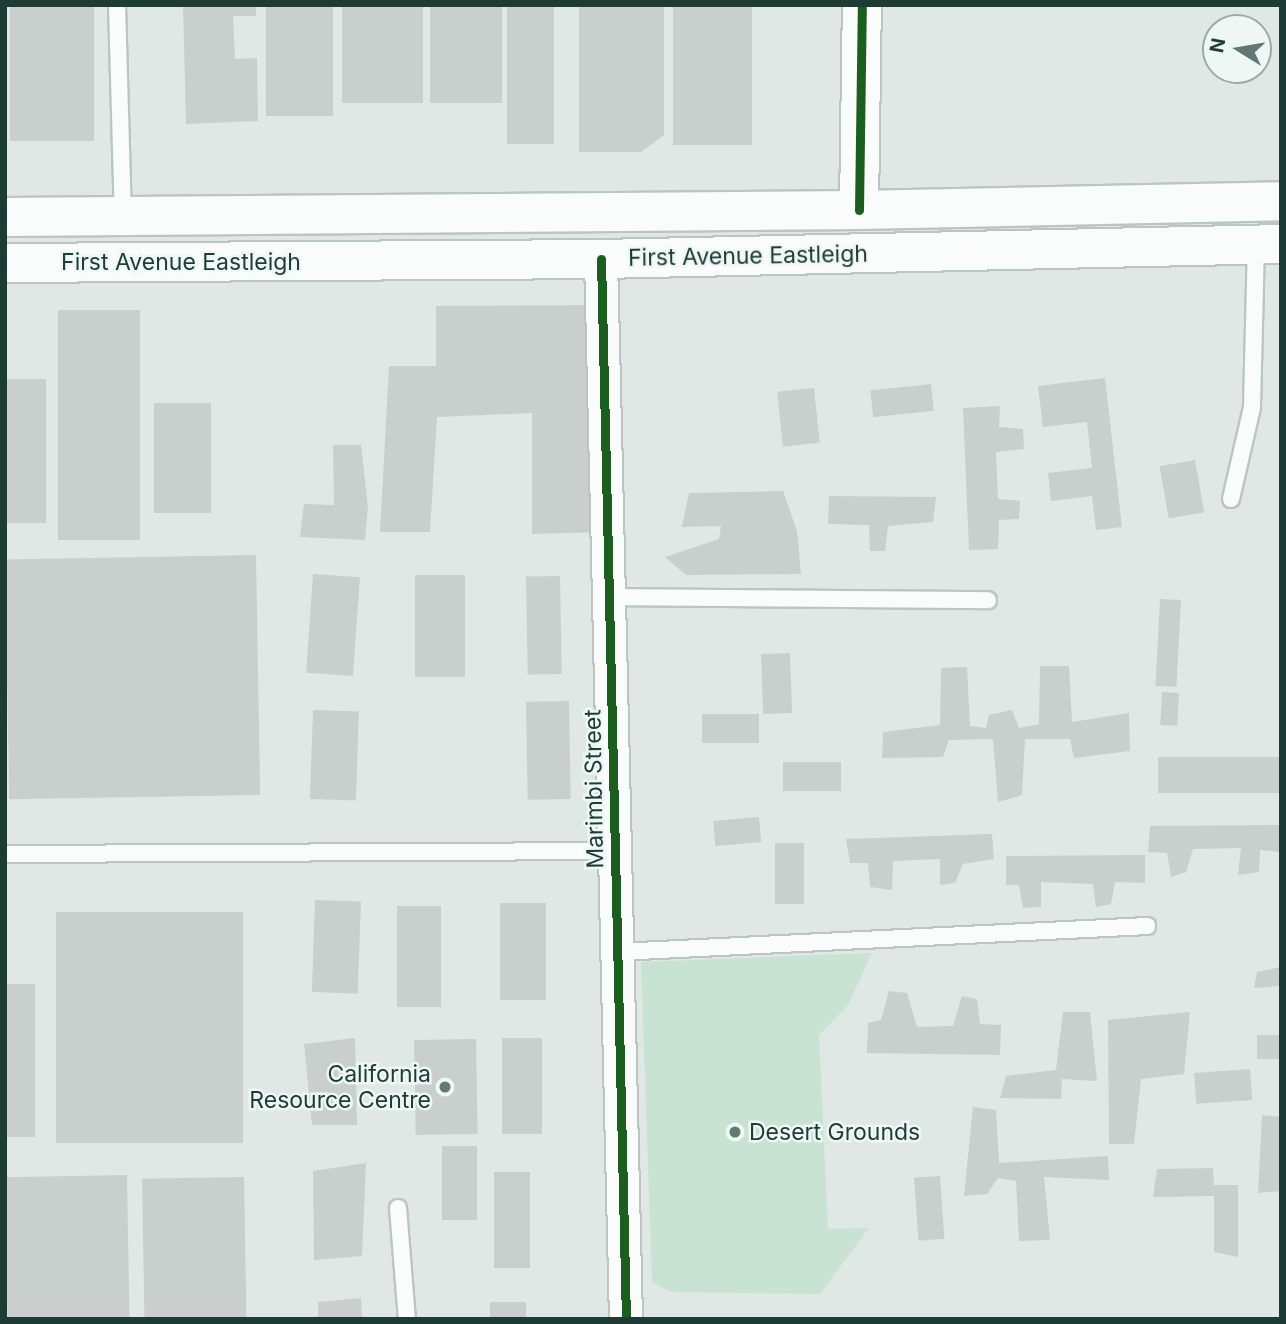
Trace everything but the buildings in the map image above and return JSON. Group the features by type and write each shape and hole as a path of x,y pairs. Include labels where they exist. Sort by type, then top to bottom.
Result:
{"main road":[{"path":"859,210 862,5"},
{"name":"First Avenue Eastleigh","path":"5,217 859,210 1281,201"},
{"name":"First Avenue Eastleigh","path":"5,263 601,259 1160,250 1268,244"}],"street":[{"name":"Marimbi Street","path":"601,259 626,1319"}],"lane":[{"path":"117,5 123,214"},
{"path":"1231,499 1253,397 1268,244"},
{"path":"610,597 988,600"},
{"path":"5,854 614,851"},
{"path":"618,952 1147,926"},
{"path":"398,1208 407,1319"}],"green space":[{"name":"Desert Grounds","path":"872,953 848,1005 819,1035 828,1229 869,1228 820,1294 671,1292 652,1282 641,962"}],"cycle path":[{"path":"859,210 862,5"},
{"path":"601,259 626,1319"}],"place":[{"name":"California Resource Centre","path":"445,1087"},
{"name":"Desert Grounds","path":"735,1132"}]}
